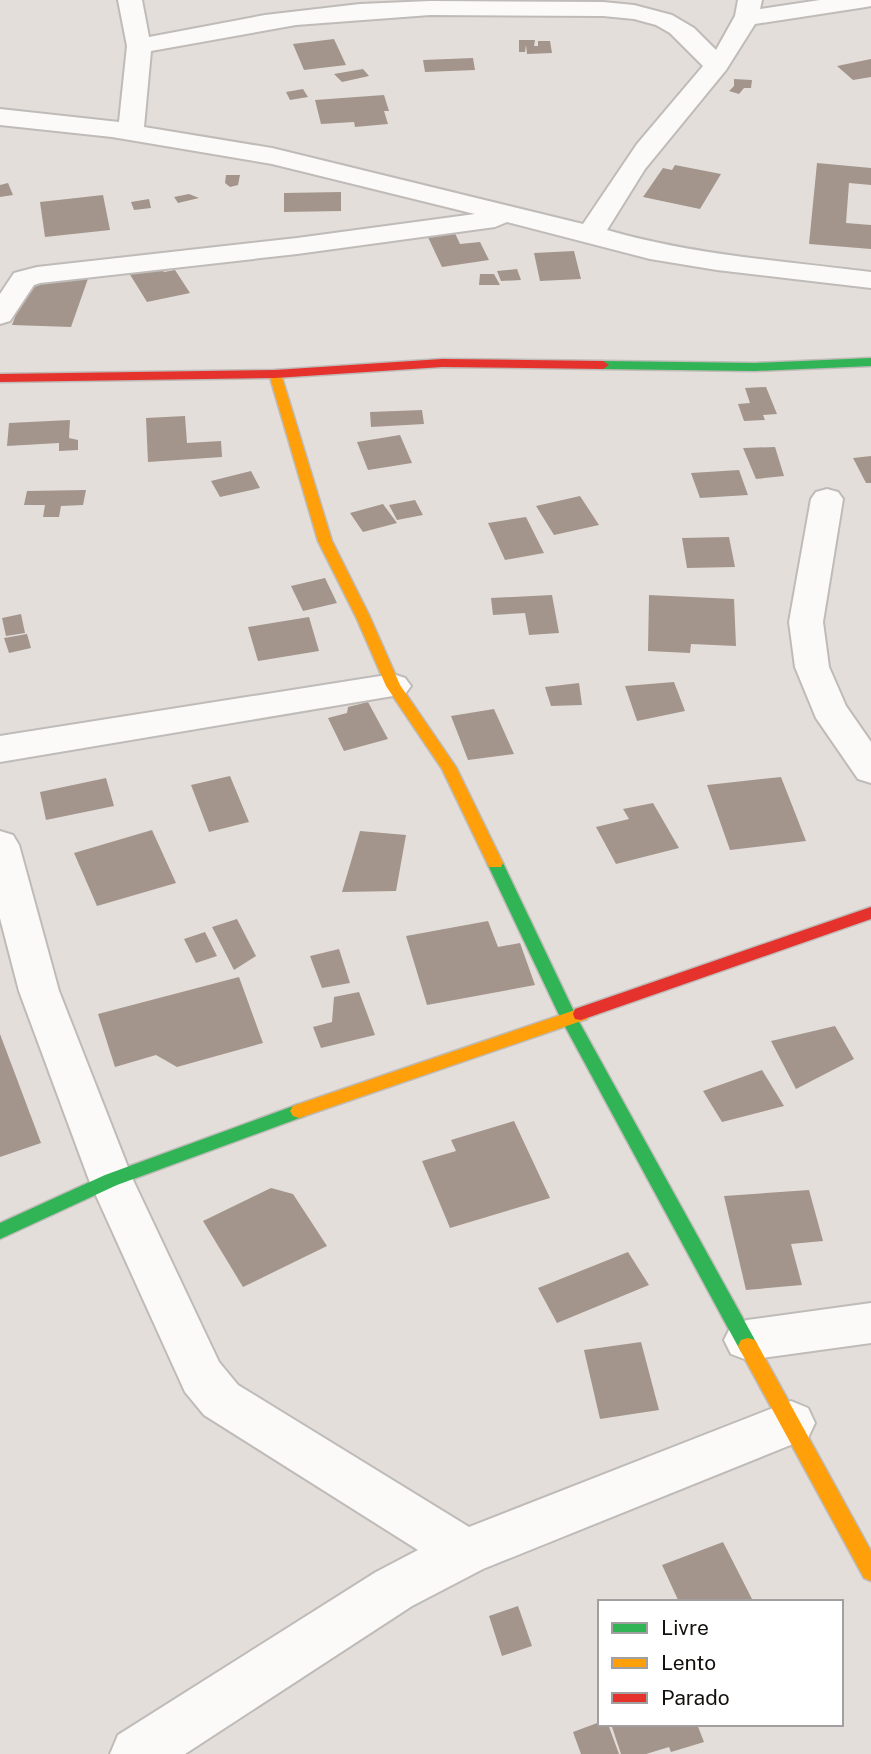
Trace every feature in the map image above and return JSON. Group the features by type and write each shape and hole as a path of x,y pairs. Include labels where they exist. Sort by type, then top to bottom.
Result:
{"street":[{"path":"130,0 139,46 131,132"},
{"path":"595,10 630,0"},
{"path":"591,234 611,197 716,65 749,9 866,0"},
{"path":"139,46 219,29 365,11 432,8 595,10 640,13 664,20 682,30 716,65"},
{"path":"0,117 131,132 272,156 591,234 650,251 717,262 871,280"},
{"path":"0,315 24,279 37,275 297,246 518,216"},
{"path":"0,378 275,374 442,362 755,367 871,362"},
{"path":"275,374 325,541 393,686 456,779 569,1019 871,1571"},
{"path":"827,499 806,622 812,667 829,709 871,770"},
{"path":"0,750 393,686"},
{"path":"0,845 38,991 111,1181 202,1377 220,1400 465,1552"},
{"path":"0,1231 111,1181 303,1110 871,913"},
{"path":"747,1340 871,1323"},
{"path":"137,1754 394,1589 465,1552 791,1423"}],"building":[{"path":"334,39 346,65 304,70 293,44"},
{"path":"519,40 535,40 534,46 538,46 538,41 550,41 552,53 527,54 526,45 525,52 519,52"},
{"path":"473,58 475,70 425,72 423,60"},
{"path":"871,59 871,77 853,80 837,66"},
{"path":"363,69 369,76 342,82 334,74"},
{"path":"734,79 752,80 751,88 744,88 739,94 729,91 734,86"},
{"path":"303,89 308,97 290,100 286,92"},
{"path":"384,95 389,111 384,111 388,124 355,127 354,122 321,124 315,100"},
{"path":"817,163 871,168 871,185 849,183 846,223 871,225 871,249 809,244"},
{"path":"675,165 721,174 700,209 643,197 663,168 672,170"},
{"path":"226,175 240,175 238,185 230,187 225,183"},
{"path":"8,183 13,195 0,197 0,185"},
{"path":"341,192 341,211 284,212 284,193"},
{"path":"189,194 199,198 178,203 174,197"},
{"path":"103,195 110,230 45,237 40,202"},
{"path":"149,199 151,208 134,210 131,202"},
{"path":"453,229 460,244 480,242 489,260 442,267 426,233"},
{"path":"574,251 581,279 540,281 534,253"},
{"path":"160,266 164,272 175,270 190,293 147,302 129,273"},
{"path":"517,269 521,280 501,281 497,271"},
{"path":"90,273 71,327 12,325 29,280"},
{"path":"480,274 494,274 500,285 479,285"},
{"path":"766,387 777,414 763,415 765,420 744,421 738,404 750,403 745,388"},
{"path":"422,410 424,424 371,427 370,412"},
{"path":"185,416 187,443 221,441 222,457 148,462 146,418"},
{"path":"70,420 69,438 78,440 78,450 59,451 59,443 7,446 9,423"},
{"path":"400,435 412,463 368,470 357,442"},
{"path":"775,447 784,476 756,479 743,448"},
{"path":"871,456 871,483 866,483 853,458"},
{"path":"739,470 748,495 700,498 691,473"},
{"path":"251,471 260,488 220,497 211,481"},
{"path":"86,490 83,505 61,506 59,517 43,517 45,505 24,505 27,491"},
{"path":"580,496 599,525 554,535 536,506"},
{"path":"415,500 423,515 397,520 389,505"},
{"path":"383,504 397,523 363,532 350,513"},
{"path":"526,517 544,553 505,560 488,523"},
{"path":"729,537 735,567 687,568 682,538"},
{"path":"325,578 337,603 303,611 291,586"},
{"path":"552,595 559,633 529,635 525,613 493,615 491,598"},
{"path":"649,595 734,599 736,646 691,644 690,653 648,651"},
{"path":"21,614 25,633 6,636 2,618"},
{"path":"309,617 319,651 258,661 248,627"},
{"path":"27,634 31,648 9,653 4,638"},
{"path":"674,682 685,711 637,721 625,686"},
{"path":"579,683 582,705 551,706 545,687"},
{"path":"368,702 388,739 344,751 328,718 347,713 348,707"},
{"path":"494,709 514,754 468,760 451,716"},
{"path":"230,776 249,822 209,832 191,785"},
{"path":"781,777 806,841 730,850 707,785"},
{"path":"106,778 114,806 46,820 40,792"},
{"path":"653,803 679,848 616,864 596,827 629,819 623,809"},
{"path":"152,830 176,883 97,906 74,853"},
{"path":"360,831 406,835 396,891 342,892"},
{"path":"237,919 256,956 234,970 212,927"},
{"path":"488,921 498,947 520,943 535,985 427,1005 406,936"},
{"path":"205,932 217,956 196,963 184,939"},
{"path":"339,949 350,983 322,988 310,956"},
{"path":"239,977 263,1043 177,1067 156,1055 115,1067 98,1014"},
{"path":"359,992 375,1035 321,1048 313,1027 332,1022 334,997"},
{"path":"835,1026 854,1059 796,1089 771,1041"},
{"path":"0,1034 41,1143 0,1157"},
{"path":"762,1070 784,1106 722,1122 703,1091"},
{"path":"514,1121 550,1198 450,1228 422,1161 456,1151 451,1140"},
{"path":"271,1188 293,1194 327,1246 243,1287 203,1221"},
{"path":"809,1190 823,1241 791,1244 802,1285 746,1290 724,1196"},
{"path":"628,1252 649,1285 557,1323 538,1288"},
{"path":"641,1342 659,1410 600,1419 584,1350"},
{"path":"723,1542 752,1600 678,1600 662,1565"},
{"path":"518,1606 532,1646 502,1656 489,1616"},
{"path":"598,1723 598,1726 609,1726 619,1754 581,1754 573,1732"},
{"path":"612,1726 698,1726 704,1742 671,1752 669,1747 646,1754 621,1754"}],"traffic: fast":[{"path":"603,365 755,367 871,362"},
{"path":"495,863 569,1019 748,1346"},
{"path":"0,1231 111,1180 299,1111"}],"traffic: slow":[{"path":"275,374 325,541 363,617 393,686 449,767 495,863"},
{"path":"299,1111 581,1014"},
{"path":"748,1346 871,1571"}],"traffic: jam":[{"path":"0,378 275,374 442,363 603,365"},
{"path":"581,1014 871,913"}]}
